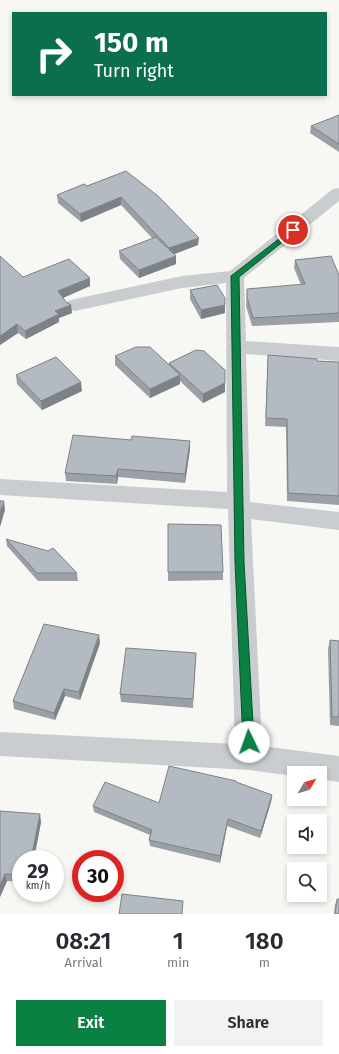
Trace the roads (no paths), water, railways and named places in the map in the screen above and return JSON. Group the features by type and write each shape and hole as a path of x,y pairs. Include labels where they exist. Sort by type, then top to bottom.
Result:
{"street":[{"path":"75,305 182,282 235,276 339,193"},
{"path":"235,276 240,562 250,757"},
{"path":"236,347 339,354"},
{"path":"0,486 239,505 339,521"},
{"path":"0,744 250,757 339,769"}]}
